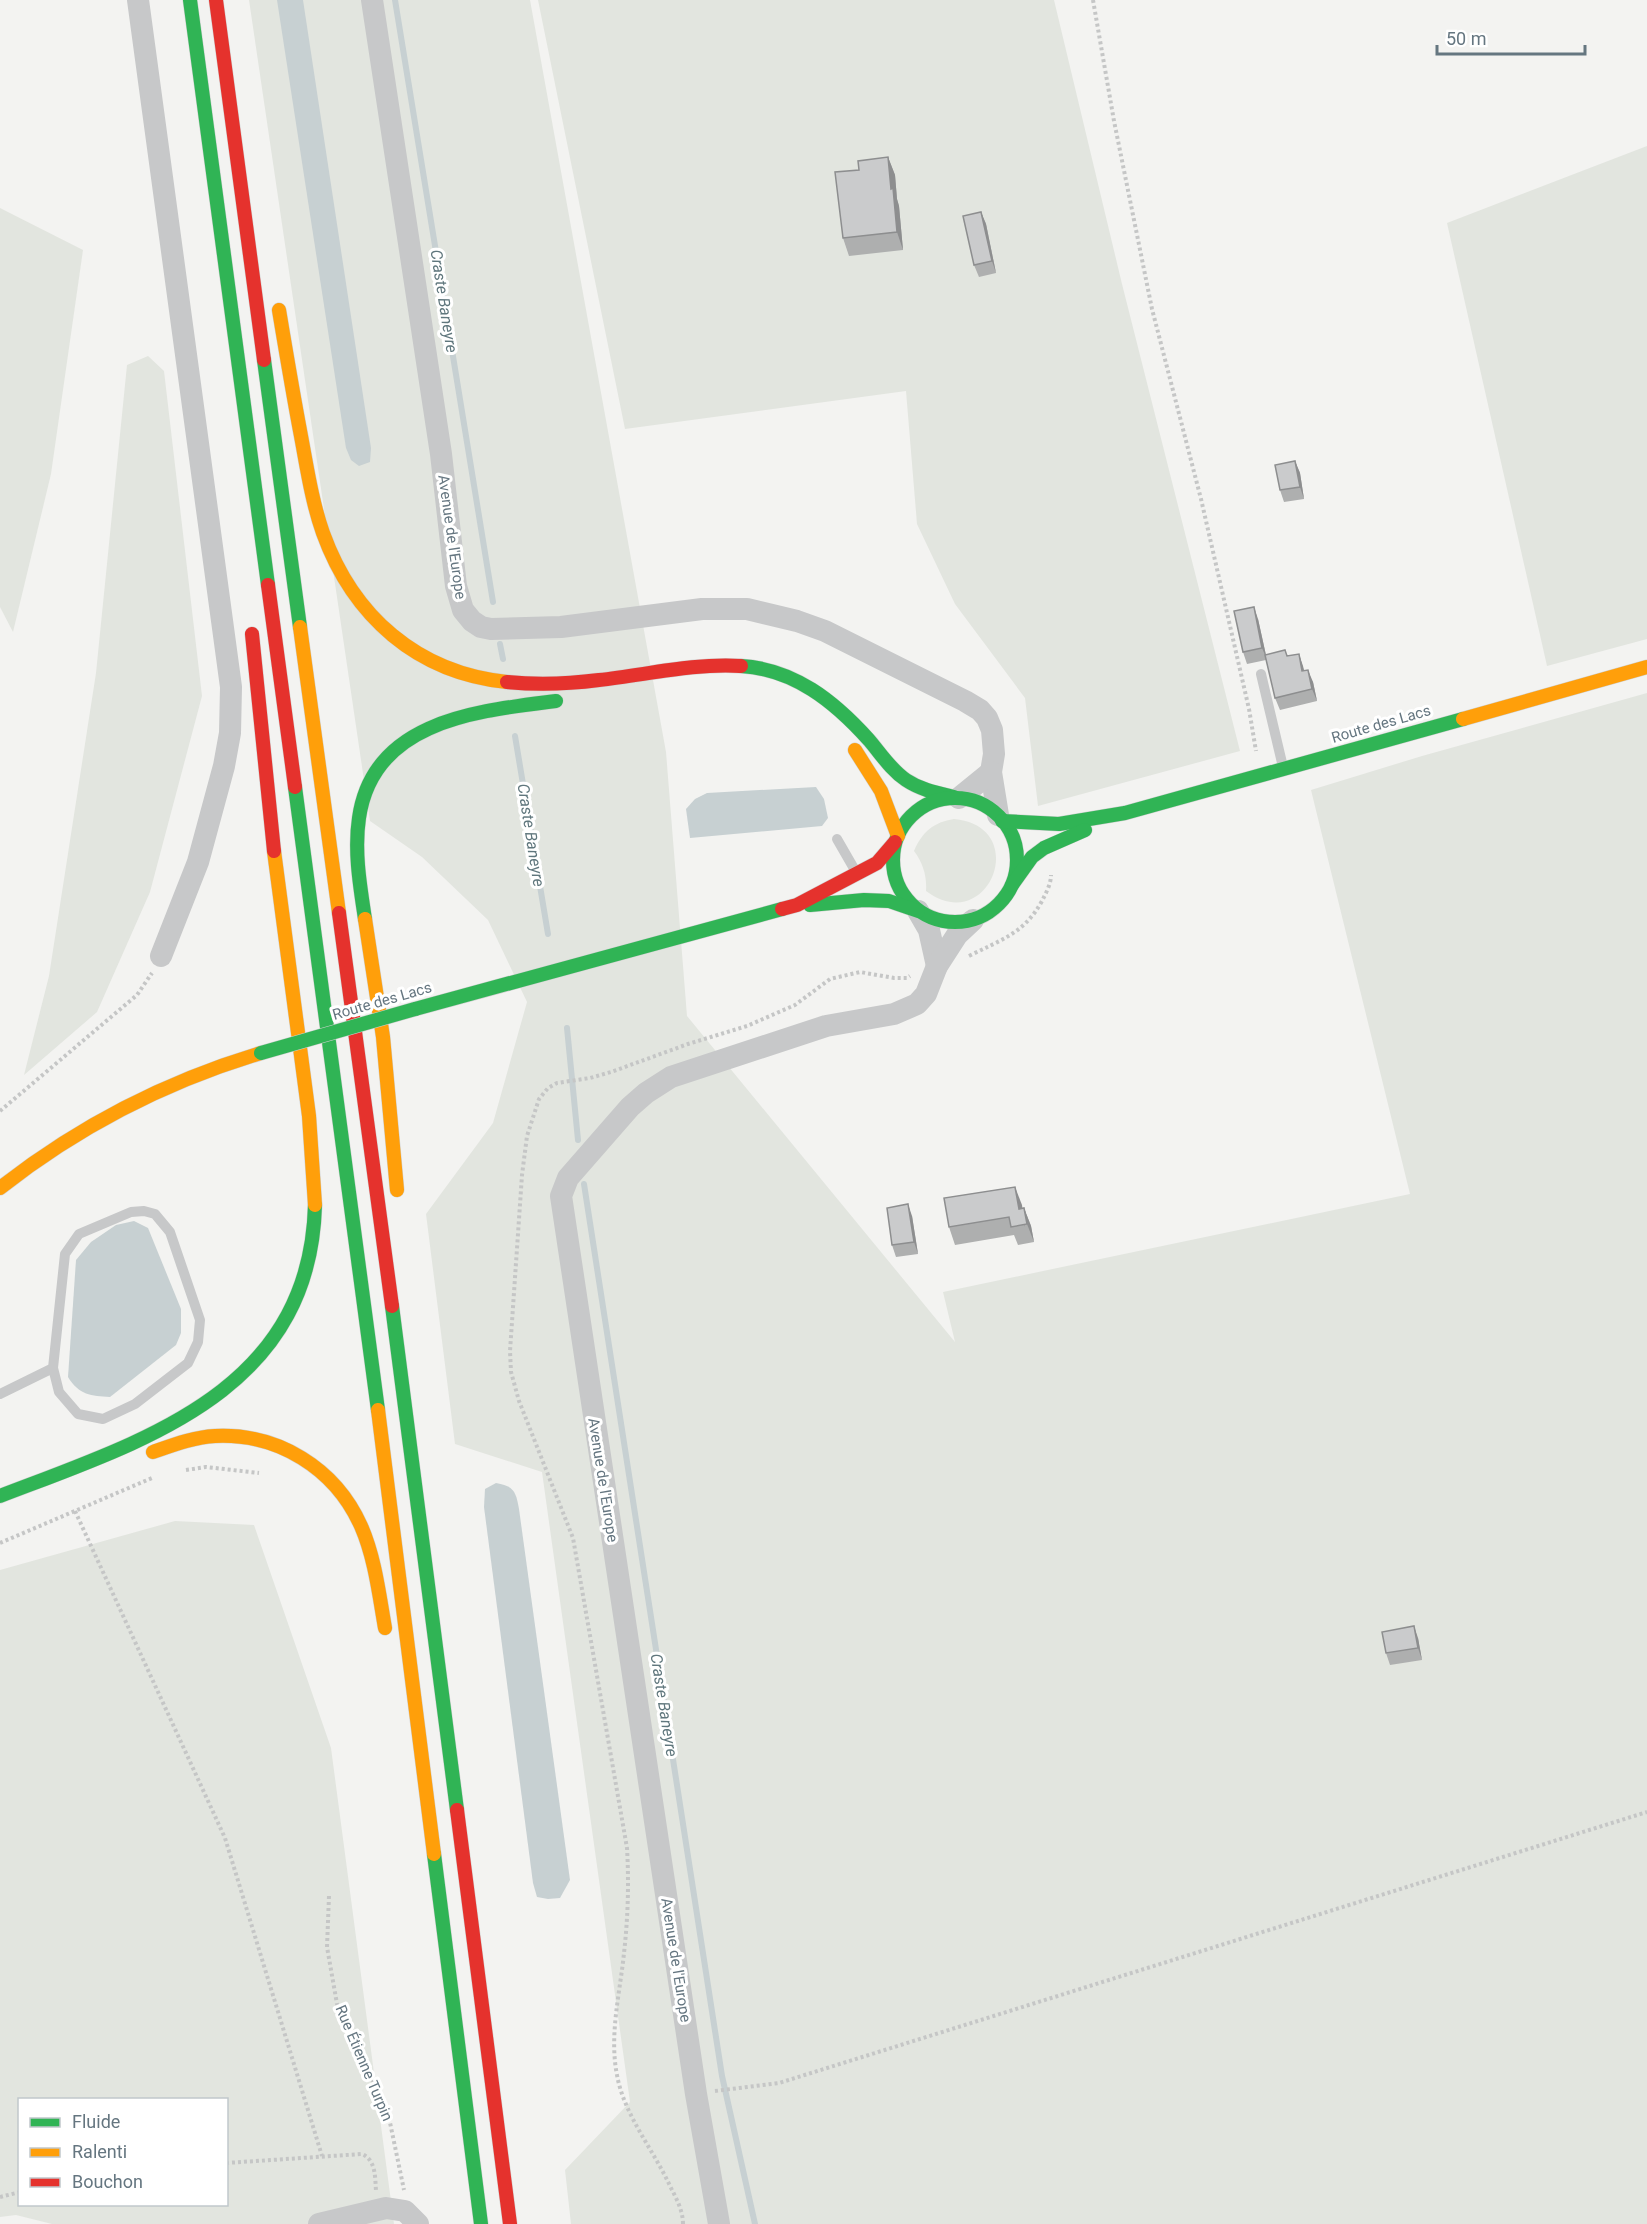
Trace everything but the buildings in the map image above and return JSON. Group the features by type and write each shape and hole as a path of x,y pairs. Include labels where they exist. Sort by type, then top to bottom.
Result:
{"main road":[{"path":"190,0 372,1362 482,2224"},
{"path":"216,0 401,1375 510,2224"},
{"path":"220,232 231,411"},
{"path":"277,300 313,498 324,536 339,570 358,601 381,627 404,645 428,660 461,674 515,685 544,686 589,682 681,669 730,665 777,672 800,682 840,711 900,775 915,786 956,798"},
{"path":"0,1496 168,1428 224,1392 263,1352 280,1328 300,1287 310,1250 316,1202 314,1163 306,1086 283,928 250,620"},
{"name":"Route des Lacs","path":"1000,818 1059,824 1125,813 1647,667"},
{"path":"398,1202 388,1077 359,863 358,838 364,797 372,778 387,759 404,742 423,730 481,712 566,700"},
{"path":"850,742 875,778 886,799 893,816 896,839"},
{"path":"970,799 985,805 1000,818 1010,830 1016,848 1017,866 1012,885 1003,900 989,912 973,920 954,923 936,920 918,911 905,898 896,880 892,861 896,839 903,824 917,810 934,801 970,799"},
{"name":"Route des Lacs","path":"1012,885 1032,858 1044,848 1125,813"},
{"name":"Route des Lacs","path":"0,1188 37,1159 90,1125 121,1108 204,1071 415,1009 797,905 877,863 896,839"},
{"name":"Route des Lacs","path":"797,905 864,900 889,901 918,911"},
{"path":"401,1375 403,1281"},
{"path":"137,1458 194,1440 236,1436 279,1444 319,1468 343,1496 361,1526 375,1577 387,1637"},
{"path":"408,1756 458,2050"}],"street":[{"path":"138,0 231,687 230,733 224,766 198,862 160,956"},
{"name":"Avenue de l'Europe","path":"372,0 441,454 456,586 463,610 472,621 481,627 536,629 647,614 723,608 747,609 797,621 825,631 965,700 980,710 987,718 994,741 991,772 1000,818"},
{"path":"956,798 991,772"},
{"path":"918,911 929,930 935,971"},
{"name":"Avenue de l'Europe","path":"718,2224 696,2094 561,1196 567,1178 630,1107 657,1085 686,1071 826,1026 894,1014 911,1008 922,1000 935,971 957,935 973,920"},
{"path":"319,2224 379,2208 394,2208 411,2218"}],"lane":[{"path":"1261,674 1283,769"},
{"path":"837,839 858,875"},
{"path":"144,1211 155,1214 170,1232 200,1320 198,1342 188,1363 135,1404 103,1419 78,1414 59,1392 53,1368 65,1254 79,1234 131,1212 144,1211"},
{"path":"0,1394 53,1368"}],"path":[{"path":"1093,0 1114,121 1152,309 1204,511 1249,709 1259,776"},
{"path":"964,959 1001,942 1023,927 1035,912 1051,880 1050,867 1044,848"},
{"path":"0,1111 137,995 153,972 160,956"},
{"path":"683,2224 683,2216 673,2192 622,2096 617,2076 614,2051 627,1921 627,1848 573,1538 519,1401 511,1372 510,1351 522,1175 527,1136 539,1099 548,1088 557,1083 591,1078 747,1026 781,1013 830,979 860,972 907,978 919,971 923,975 935,971"},
{"path":"182,1471 206,1467 259,1473"},
{"path":"0,1543 159,1476"},
{"path":"75,1511 225,1838 322,2156"},
{"path":"719,2091 790,2079 1647,1812"},
{"name":"Rue Étienne Turpin","path":"328,1896 327,1947 337,2004 388,2113 406,2204 411,2218"},
{"path":"228,2163 362,2154 368,2157 373,2165 379,2208"},
{"path":"0,2197 18,2192"}],"shaded area":[{"path":"249,0 530,0 666,752 687,1016 955,1342 943,1292 1410,1194 1311,790 1422,756 1647,693 1647,2224 571,2224 565,2170 630,2102 542,1472 455,1444 426,1214 493,1123 527,1002 488,920 422,857 370,821"},
{"path":"277,0 303,0 371,448 370,462 359,466 351,460 346,448"},
{"path":"538,0 1054,0 1122,284 1240,751 1038,806 1025,698 955,604 917,524 906,391 625,429"},
{"path":"1647,146 1647,639 1547,666 1447,223"},
{"path":"0,208 83,250 51,474 13,632 0,607"},
{"path":"148,356 164,371 202,696 150,892 97,1012 24,1075 49,976 96,673 127,365"},
{"path":"816,787 824,799 828,818 822,826 690,838 686,809 695,799 707,793"},
{"path":"954,819 978,826 991,840 996,857 993,875 983,891 968,901 948,902 926,891 924,870 914,851 925,833 935,825"},
{"path":"134,1221 148,1228 181,1309 181,1333 176,1345 110,1397 91,1395 77,1388 68,1377 76,1260 91,1242 116,1225"},
{"path":"496,1483 507,1486 513,1491 519,1509 570,1880 560,1898 537,1897 533,1883 484,1507 485,1489"},
{"path":"175,1521 254,1525 331,1748 394,2224 52,2224 16,2215 0,2217 0,1570"}],"waterway":[{"name":"Craste Baneyre","path":"395,0 493,602"},
{"name":"Craste Baneyre","path":"500,644 503,659"},
{"name":"Craste Baneyre","path":"515,736 548,934"},
{"name":"Craste Baneyre","path":"567,1028 578,1140"},
{"name":"Craste Baneyre","path":"584,1184 722,2076 755,2224"}],"traffic: fast":[{"path":"190,0 268,585"},
{"path":"264,360 300,627"},
{"path":"741,666 760,668 796,680 842,712 901,776 923,789 954,797"},
{"path":"365,919 357,856 359,818 368,785 385,760 407,741 434,726 494,710 556,701"},
{"path":"1002,821 1059,824 1125,813 1463,719"},
{"path":"295,787 378,1410"},
{"path":"955,798 979,803 990,808 999,816 1007,825 1012,836 1017,860 1012,884 1007,895 999,904 990,912 979,917 955,922 931,917 920,912 911,904 903,895 898,884 893,860 898,836 903,825 911,816 920,808 931,803 955,798"},
{"path":"1012,885 1032,857 1044,848 1085,830"},
{"path":"810,905 864,900 889,901 918,911"},
{"path":"415,1009 782,909"},
{"path":"261,1053 415,1009"},
{"path":"0,1496 110,1453 163,1428 210,1399 252,1364 284,1321 306,1269 315,1205"},
{"path":"392,1306 457,1810"},
{"path":"434,1854 481,2224"}],"traffic: slow":[{"path":"279,310 305,460 316,509 336,563 352,590 392,635 417,653 445,667 474,676 507,682"},
{"path":"300,627 339,913"},
{"path":"1463,719 1647,667"},
{"path":"855,750 881,791 898,836"},
{"path":"274,851 309,1116 315,1205"},
{"path":"365,919 383,1037 397,1190"},
{"path":"0,1188 60,1145 124,1108 190,1078 261,1053"},
{"path":"378,1410 434,1854"},
{"path":"153,1452 199,1438 238,1437 282,1448 302,1458 320,1471 350,1505 366,1538 385,1628"}],"traffic: jam":[{"path":"216,0 264,360"},
{"path":"268,585 295,787"},
{"path":"252,634 274,851"},
{"path":"507,682 541,684 576,682 687,668 741,666"},
{"path":"782,909 797,905 877,863 895,842"},
{"path":"339,913 392,1306"},
{"path":"457,1810 510,2224"}]}
